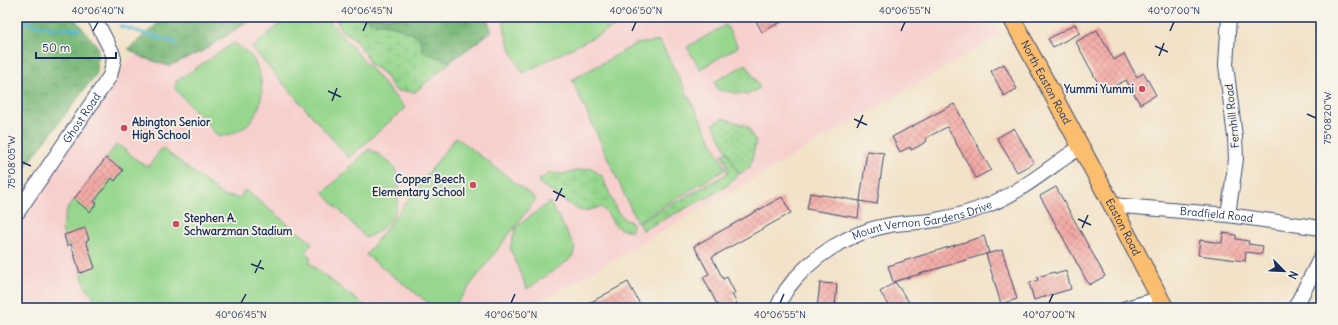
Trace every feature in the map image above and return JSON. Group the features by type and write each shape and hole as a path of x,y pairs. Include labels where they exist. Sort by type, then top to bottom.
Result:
{"main road":[{"name":"North Easton Road","path":"1011,17 1081,147"},
{"name":"Easton Road","path":"1081,147 1162,303"}],"street":[{"name":"Ghost Road","path":"17,212 110,76 114,59 112,52 94,17"},
{"name":"Fernhill Road","path":"1228,215 1236,159 1235,137 1226,64 1229,17"},
{"name":"Mount Vernon Gardens Drive","path":"777,308 786,290 806,268 835,245 868,230 891,225 935,220 959,215 989,205 1019,189 1081,147"},
{"name":"Bradfield Road","path":"1112,205 1228,215 1321,228"},
{"path":"1295,308 1321,257"},
{"path":"1126,308 1162,303"}],"shaded area":[{"name":"Copper Beech Elementary School","path":"203,17 991,17 1001,35 530,308 17,308 17,200 133,55"}],"green space":[{"path":"17,17 73,17 98,47 97,73 17,178"},
{"path":"165,17 255,17 201,52 169,66 144,58 128,49"},
{"path":"288,17 326,17 405,108 349,158 252,48"},
{"path":"335,17 366,17 370,22 394,26 419,37 423,52 450,62 415,92 396,91 382,72 370,64 365,53 351,36 342,31"},
{"path":"366,17 486,17 492,31 450,62 423,52 394,26 370,22"},
{"path":"504,17 633,17 523,73 512,53 507,39"},
{"path":"726,25 738,47 700,69 687,47"},
{"path":"660,41 726,169 637,222 572,80 636,44"},
{"path":"234,43 245,50 253,59 260,75 262,93 258,110 247,125 234,133 219,137 175,89 176,81"},
{"path":"746,64 760,88 747,95 718,90 714,82"},
{"path":"723,118 747,126 756,142 750,168 739,174 713,124"},
{"path":"456,137 536,199 453,308 435,308 366,255"},
{"name":"Stephen A. Schwarzman Stadium","path":"117,144 145,166 149,166 162,148 225,197 233,196 238,199 245,190 312,243 305,252 310,256 310,264 367,308 101,308 86,288 71,245 67,246 62,229 67,209"},
{"path":"369,149 383,157 392,165 397,175 399,197 395,213 387,224 366,238 323,193"},
{"path":"728,152 739,174 728,185 714,194 643,230 640,228 639,222 727,174 728,167 722,154"},
{"path":"591,168 602,176 617,211 625,220 630,221 632,231 620,229 613,223 608,214 601,207 584,211 578,210 539,183 539,180 550,173 561,174"},
{"path":"550,202 575,247 572,258 527,289 510,248 516,227"}],"building":[{"path":"754,17 790,17 762,32"},
{"path":"1075,24 1080,33 1053,47 1048,39"},
{"path":"1097,30 1114,60 1124,54 1137,77 1144,73 1156,95 1140,104 1126,80 1103,92 1076,42"},
{"path":"1004,64 1017,89 1004,96 991,71"},
{"path":"954,104 991,170 976,178 947,127 926,138 927,141 919,146 911,150 910,147 900,152 892,137"},
{"path":"1014,128 1034,163 1017,172 997,138"},
{"path":"867,151 884,153 877,204 860,201"},
{"path":"106,158 123,170 115,181 112,178 94,202 97,203 90,212 74,199"},
{"path":"1056,187 1105,276 1089,285 1040,196"},
{"path":"810,193 860,201 858,218 807,209"},
{"path":"782,197 791,213 712,257 723,279 727,277 735,293 732,294 737,304 728,308 719,308 703,277 709,274 694,246"},
{"path":"85,228 89,239 86,241 95,268 80,273 71,244 67,246 64,235"},
{"path":"1223,233 1236,235 1236,239 1249,241 1248,244 1263,246 1262,254 1246,252 1245,261 1198,255 1200,240 1222,243"},
{"path":"984,236 989,253 893,282 888,266"},
{"path":"1002,250 1017,299 1001,304 986,254"},
{"path":"1066,271 1071,289 1034,300 1029,283 1038,280 1037,277 1055,272 1056,274"},
{"path":"628,282 642,308 580,308"},
{"path":"895,282 913,308 891,308 880,292"},
{"path":"820,283 837,284 835,308 817,308"}],"waterway":[{"path":"17,21 52,28 79,29"},
{"path":"120,26 176,43"}],"place":[{"name":"Yummi Yummi","path":"1142,89"},
{"name":"Abington Senior High School","path":"124,128"},
{"name":"Copper Beech Elementary School","path":"473,185"},
{"name":"Stephen A. Schwarzman Stadium","path":"176,224"}]}
